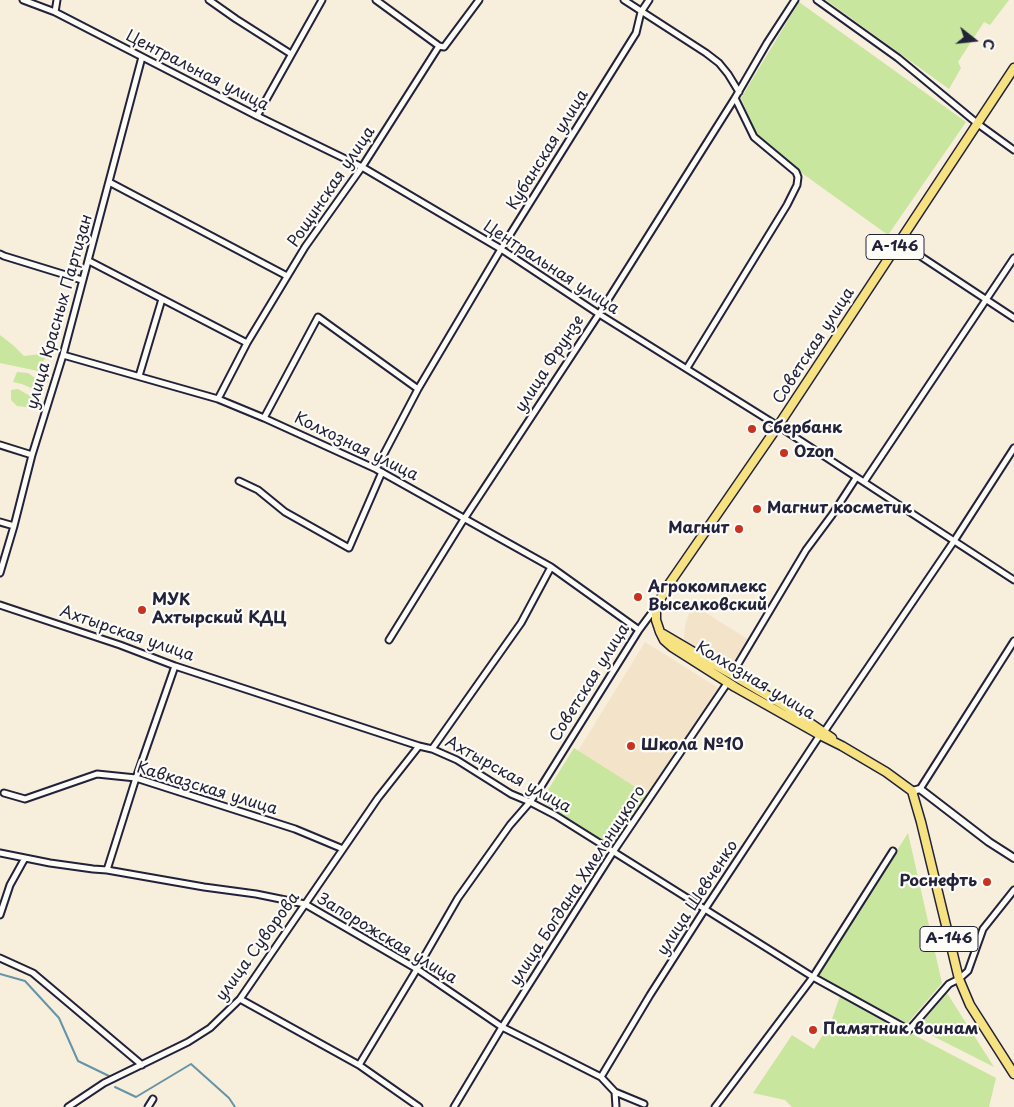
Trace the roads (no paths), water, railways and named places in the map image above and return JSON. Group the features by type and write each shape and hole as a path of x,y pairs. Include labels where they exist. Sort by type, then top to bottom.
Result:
{"highway":[{"name":"Советская улица","path":"656,607 667,587 778,426 1014,68"},
{"path":"656,607 656,620 660,632"},
{"name":"Колхозная улица","path":"660,632 787,707 842,746 916,790"},
{"name":"Колхозная улица","path":"660,632 664,640 672,647 728,682 822,733"},
{"name":"А-146","path":"916,790 959,980 970,1005 1014,1074"}],"street":[{"name":"Центральная улица","path":"23,0 55,12 362,168 501,249 1014,580"},
{"path":"55,12 57,0"},
{"path":"209,0 291,54"},
{"path":"257,116 322,0"},
{"path":"376,0 439,46"},
{"name":"Рощинская улица","path":"218,399 247,343 305,247 362,168 439,46 444,46 479,0"},
{"path":"624,0 706,52 720,63 739,92"},
{"name":"Кубанская улица","path":"376,468 418,389 501,249 636,33 641,12 649,0"},
{"name":"улица Фрунзе","path":"389,640 464,519 599,314 795,0"},
{"path":"817,0 898,58 978,124 1014,150"},
{"name":"улица Красных Партизан","path":"0,573 32,455 63,355 142,57"},
{"path":"687,368 787,205 797,185 798,178 796,172 754,137 735,98"},
{"path":"109,182 287,276"},
{"path":"899,242 1014,318"},
{"path":"0,254 82,280"},
{"path":"864,482 1014,258"},
{"path":"88,261 247,343"},
{"path":"139,376 162,299"},
{"path":"264,418 318,317 418,389"},
{"name":"Колхозная улица","path":"63,355 218,399 376,468 551,568 639,630"},
{"path":"0,445 32,455"},
{"name":"улица Шевченко","path":"601,1077 705,909 822,733 954,541 1014,448"},
{"path":"239,481 258,490 285,512 349,548 382,472"},
{"path":"732,674 806,550 856,478"},
{"path":"0,522 14,526"},
{"path":"432,749 521,623 551,568"},
{"name":"Ахтырская улица","path":"0,605 120,645 175,666 432,749 457,760 511,794 555,815 812,977 909,1030 949,984 959,980"},
{"name":"Советская улица","path":"359,1065 458,898 510,825 530,802 639,630 656,607"},
{"path":"916,790 1014,640"},
{"path":"106,870 175,666"},
{"name":"улица Богдана Хмельницкого","path":"454,1107 502,1027 613,852 728,682"},
{"name":"улица Суворова","path":"68,1107 104,1083 188,1042 210,1028 240,999 378,798 418,746"},
{"name":"Кавказская улица","path":"4,793 25,799 96,774 136,778 296,829 343,849"},
{"name":"Колхозная улица","path":"916,790 1014,858"},
{"path":"715,1107 812,977 893,851"},
{"name":"Запорожская улица","path":"0,853 256,894 305,904 417,969 502,1027 601,1077 615,1092 644,1104"},
{"path":"0,915 10,885 25,858"},
{"path":"959,980 968,970 983,929 1014,890"},
{"path":"0,958 33,973 142,1065"},
{"path":"240,999 359,1065 419,1107"},
{"path":"615,1092 616,1107"},
{"path":"148,1107 153,1099"}],"waterway":[{"path":"0,974 25,981 59,1018 78,1061 109,1076"},
{"path":"115,1087 136,1097 191,1064 229,1098 235,1107"}],"place":[{"name":"Сбербанк","path":"752,429"},
{"name":"Ozon","path":"784,453"},
{"name":"Магнит косметик","path":"757,509"},
{"name":"Магнит","path":"739,529"},
{"name":"Агрокомплекс Выселковский","path":"638,597"},
{"name":"МУК Ахтырский КДЦ","path":"142,610"},
{"name":"Школа №10","path":"631,746"},
{"name":"Роснефть","path":"987,882"},
{"name":"Памятник воинам","path":"813,1030"}]}
